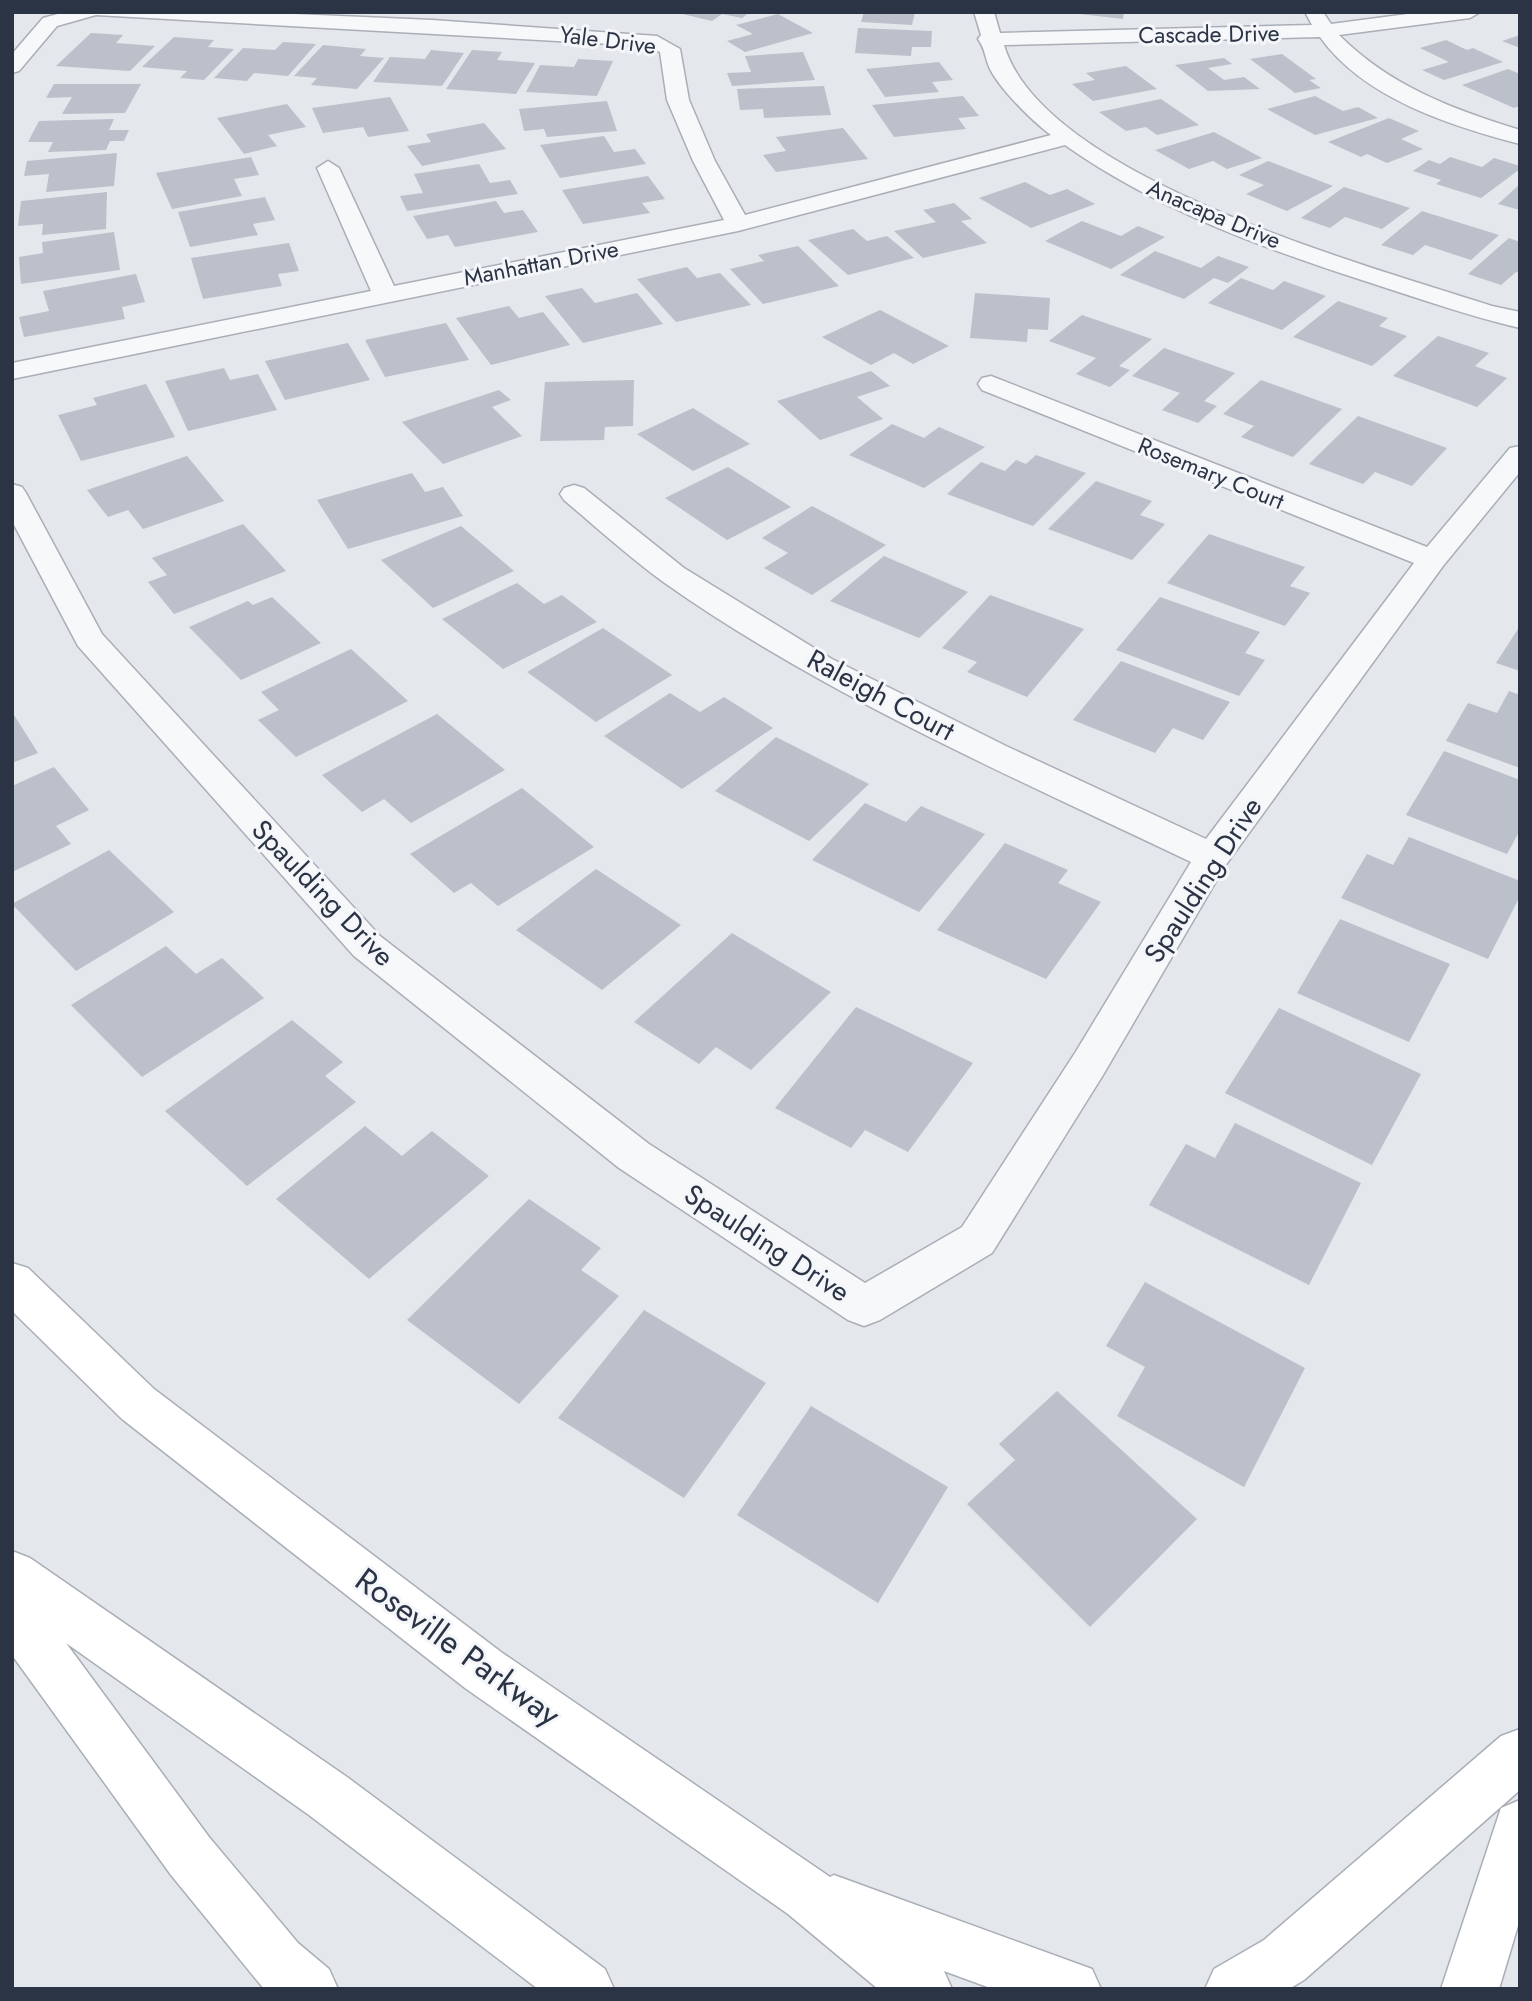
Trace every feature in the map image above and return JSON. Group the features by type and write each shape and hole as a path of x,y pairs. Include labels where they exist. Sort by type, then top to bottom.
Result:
{"main road":[{"name":"Roseville Parkway","path":"12,1282 138,1404 483,1670 808,1894 923,1989"},
{"path":"12,1575 328,1796 585,1989"},
{"path":"12,1612 190,1856 278,1963 309,1989"},
{"path":"1234,1989 1284,1960 1520,1755"},
{"path":"1471,1989 1520,1827"},
{"path":"808,1894 1072,1989"}],"street":[{"path":"12,67 50,22 89,12"},
{"name":"Yale Drive","path":"104,12 432,26 650,40 670,49 678,100 705,161 738,224"},
{"name":"Anacapa Drive","path":"984,12 988,39 998,68 1016,93 1066,138 1157,192 1224,222 1485,312 1520,320"},
{"name":"Cascade Drive","path":"988,39 1470,12"},
{"path":"1319,22 1345,55 1368,74 1409,98 1520,137"},
{"name":"Manhattan Drive","path":"12,371 385,293 738,224 1066,138"},
{"path":"328,168 385,293"},
{"name":"Rosemary Court","path":"991,384 1189,465 1432,559"},
{"name":"Spaulding Drive","path":"12,493 89,639 367,946 634,1156 864,1306 977,1240 1089,1064 1212,856 1432,559 1520,454"},
{"name":"Raleigh Court","path":"574,494 673,574 821,666 994,754 1212,856"}],"building":[{"path":"674,12 750,12 742,18 722,14 712,21"},
{"path":"864,12 915,12 912,25 861,22"},
{"path":"1063,12 1124,12 1123,19"},
{"path":"778,14 813,33 745,52 727,41 753,34 736,25"},
{"path":"858,28 932,31 931,47 912,47 911,56 855,53"},
{"path":"91,33 123,35 116,43 155,46 130,71 56,66"},
{"path":"1520,35 1520,48 1502,41"},
{"path":"174,37 214,40 208,47 234,49 204,80 180,78 187,71 142,67"},
{"path":"1446,40 1467,50 1473,48 1503,62 1444,80 1422,70 1449,62 1420,48"},
{"path":"283,42 316,44 288,76 254,73 247,81 214,78 243,48 275,50"},
{"path":"323,45 366,49 360,56 384,58 357,89 311,85 317,78 294,76"},
{"path":"431,50 464,53 442,86 373,82 390,57 425,59"},
{"path":"472,50 502,52 497,60 535,63 516,94 446,89"},
{"path":"803,52 815,80 732,86 727,73 751,72 745,56"},
{"path":"1282,54 1316,79 1309,80 1321,88 1295,93 1250,59"},
{"path":"1224,58 1232,64 1208,68 1224,80 1244,77 1260,89 1208,91 1175,65"},
{"path":"578,59 613,61 597,96 526,92 540,65 574,67"},
{"path":"939,62 953,80 932,82 939,92 885,97 866,69"},
{"path":"1126,66 1157,89 1093,101 1072,84 1095,80 1086,73"},
{"path":"1508,69 1520,74 1520,106 1514,108 1462,85"},
{"path":"54,84 141,84 125,113 62,114 72,97 46,98"},
{"path":"824,86 831,115 764,118 763,109 740,110 737,89"},
{"path":"963,96 979,116 958,118 966,129 894,137 872,105"},
{"path":"1315,96 1343,111 1358,107 1378,118 1315,135 1267,109"},
{"path":"390,97 409,131 368,137 363,127 323,133 312,108"},
{"path":"1161,99 1199,125 1157,135 1146,127 1126,131 1099,112"},
{"path":"607,101 617,131 547,137 544,129 524,131 519,109"},
{"path":"287,104 306,127 268,135 277,146 244,154 217,118"},
{"path":"1389,118 1419,131 1401,139 1423,149 1387,163 1367,154 1361,157 1328,142"},
{"path":"114,119 109,130 129,130 124,141 110,141 106,150 48,152 53,142 28,142 39,121"},
{"path":"484,123 506,149 422,166 407,146 431,142 426,134"},
{"path":"843,128 868,159 776,172 763,155 786,151 776,137"},
{"path":"1214,132 1262,158 1227,169 1213,161 1189,169 1155,150"},
{"path":"604,136 614,152 635,149 646,164 560,178 540,145"},
{"path":"117,153 114,186 46,192 49,174 24,176 27,161"},
{"path":"251,157 259,175 234,179 242,196 172,209 156,173"},
{"path":"1450,157 1482,167 1494,158 1520,166 1520,169 1481,198 1436,184 1441,180 1413,171 1429,160 1440,164"},
{"path":"1268,161 1333,186 1287,211 1246,194 1264,185 1239,175"},
{"path":"479,164 490,183 510,180 518,194 407,211 400,196 423,193 414,174"},
{"path":"648,176 665,199 642,203 650,213 583,224 562,190"},
{"path":"1025,182 1050,195 1067,189 1095,204 1031,228 979,198"},
{"path":"1520,184 1520,210 1498,204"},
{"path":"1344,187 1410,208 1382,229 1345,217 1330,228 1301,218"},
{"path":"107,192 106,229 42,235 43,224 18,226 21,201"},
{"path":"265,197 275,220 253,224 258,235 190,247 178,212"},
{"path":"496,201 504,213 523,210 538,232 455,247 448,235 427,239 413,216"},
{"path":"954,203 972,219 961,221 987,243 923,258 894,231 936,222 923,210"},
{"path":"1422,211 1499,235 1471,260 1425,245 1413,255 1381,245"},
{"path":"1082,221 1121,236 1138,226 1165,237 1111,269 1045,241"},
{"path":"853,229 867,241 887,236 914,258 848,275 808,240"},
{"path":"114,232 120,270 21,284 19,257 43,253 42,242"},
{"path":"1509,238 1520,242 1520,273 1516,272 1501,285 1468,274"},
{"path":"289,243 299,271 278,274 282,286 203,299 191,258"},
{"path":"798,246 839,286 763,304 730,269 764,261 758,255"},
{"path":"1155,251 1201,268 1218,256 1249,267 1228,283 1214,278 1184,299 1120,275"},
{"path":"687,267 697,278 720,273 751,305 676,322 637,279"},
{"path":"136,274 145,302 122,307 125,319 24,337 19,317 49,311 43,291"},
{"path":"1241,278 1273,290 1284,281 1326,296 1282,330 1208,303"},
{"path":"582,288 595,303 637,293 663,324 583,343 545,296"},
{"path":"975,293 1050,298 1048,330 1028,329 1027,342 970,338"},
{"path":"1338,301 1388,318 1379,326 1407,336 1372,366 1293,337"},
{"path":"509,306 519,318 543,312 570,345 491,365 456,318"},
{"path":"880,310 949,346 913,364 894,353 871,365 822,337"},
{"path":"1082,315 1152,339 1119,366 1130,370 1110,387 1076,374 1096,358 1049,341"},
{"path":"446,323 469,360 385,377 365,340"},
{"path":"1438,336 1489,353 1475,366 1507,378 1477,407 1393,376"},
{"path":"348,343 370,380 285,400 265,361"},
{"path":"1164,348 1235,373 1204,401 1217,406 1198,423 1162,410 1180,393 1132,376"},
{"path":"224,368 230,380 258,374 277,410 188,431 165,381"},
{"path":"871,371 890,386 857,397 883,419 820,440 777,401"},
{"path":"634,380 633,426 605,427 604,440 540,441 545,382"},
{"path":"1261,380 1342,409 1293,457 1241,437 1254,426 1223,414"},
{"path":"146,384 175,437 81,461 58,415 97,405 93,398"},
{"path":"499,390 511,400 492,407 522,436 443,464 402,422"},
{"path":"693,408 750,444 693,471 637,434"},
{"path":"1358,416 1447,448 1412,486 1375,472 1363,484 1309,464"},
{"path":"892,424 924,438 939,427 985,447 924,488 849,455"},
{"path":"1036,455 1086,473 1033,526 947,494 981,462 1005,471 1016,460 1026,464"},
{"path":"187,456 224,501 143,529 128,510 108,517 87,490"},
{"path":"728,467 791,507 727,540 665,498"},
{"path":"412,473 425,492 443,487 463,516 348,549 317,500"},
{"path":"1096,481 1152,501 1140,515 1165,524 1132,560 1048,529"},
{"path":"812,506 886,545 812,595 764,568 788,553 762,538"},
{"path":"243,524 286,571 174,614 148,582 167,575 152,558"},
{"path":"461,526 514,571 433,608 381,560"},
{"path":"1209,534 1305,567 1290,586 1310,593 1285,626 1167,583"},
{"path":"884,556 968,592 919,638 830,601"},
{"path":"517,583 544,604 562,595 597,622 503,669 442,619"},
{"path":"990,595 1084,629 1027,697 967,672 977,662 942,648"},
{"path":"272,597 321,643 241,680 189,627 248,601 253,605"},
{"path":"1160,597 1260,632 1245,653 1265,660 1239,696 1116,650"},
{"path":"1520,626 1520,671 1496,663"},
{"path":"603,628 672,675 596,722 527,672"},
{"path":"351,649 408,701 296,757 258,720 279,710 261,692"},
{"path":"1121,661 1230,702 1203,740 1173,728 1155,753 1073,720"},
{"path":"1509,691 1520,695 1520,768 1446,741 1468,703 1497,713"},
{"path":"670,693 700,712 724,697 773,728 682,789 604,736"},
{"path":"437,714 505,770 411,823 384,799 362,812 322,775"},
{"path":"14,715 38,753 12,763 12,716"},
{"path":"776,737 869,784 809,841 715,791"},
{"path":"1444,751 1520,780 1520,830 1507,854 1406,815"},
{"path":"54,767 89,810 56,826 71,844 12,872 12,786"},
{"path":"522,788 594,847 498,906 471,883 454,893 410,854"},
{"path":"865,803 906,822 921,806 985,834 919,912 812,860"},
{"path":"1409,837 1520,881 1520,896 1488,959 1341,898 1367,854 1393,865"},
{"path":"1005,843 1068,870 1058,883 1101,902 1046,979 937,930"},
{"path":"109,850 174,912 76,971 12,904"},
{"path":"596,869 681,925 602,990 516,930"},
{"path":"1340,919 1450,964 1409,1042 1297,993"},
{"path":"732,933 831,992 751,1070 716,1047 699,1064 634,1022"},
{"path":"166,946 196,974 222,958 264,998 142,1077 71,1005"},
{"path":"856,1007 973,1063 908,1152 865,1130 851,1148 775,1108"},
{"path":"1279,1008 1421,1074 1372,1165 1225,1093"},
{"path":"292,1020 343,1062 325,1076 356,1102 247,1186 165,1111"},
{"path":"1235,1123 1361,1183 1309,1285 1149,1205 1186,1144 1215,1158"},
{"path":"365,1126 402,1156 432,1131 489,1176 369,1279 276,1199"},
{"path":"529,1199 601,1248 581,1270 619,1296 519,1404 407,1320"},
{"path":"1145,1282 1305,1368 1244,1487 1117,1416 1145,1367 1106,1346"},
{"path":"644,1310 766,1383 684,1498 558,1418"},
{"path":"1057,1391 1197,1519 1090,1627 967,1504 1015,1460 999,1444"},
{"path":"811,1406 948,1487 878,1603 737,1515"}]}
